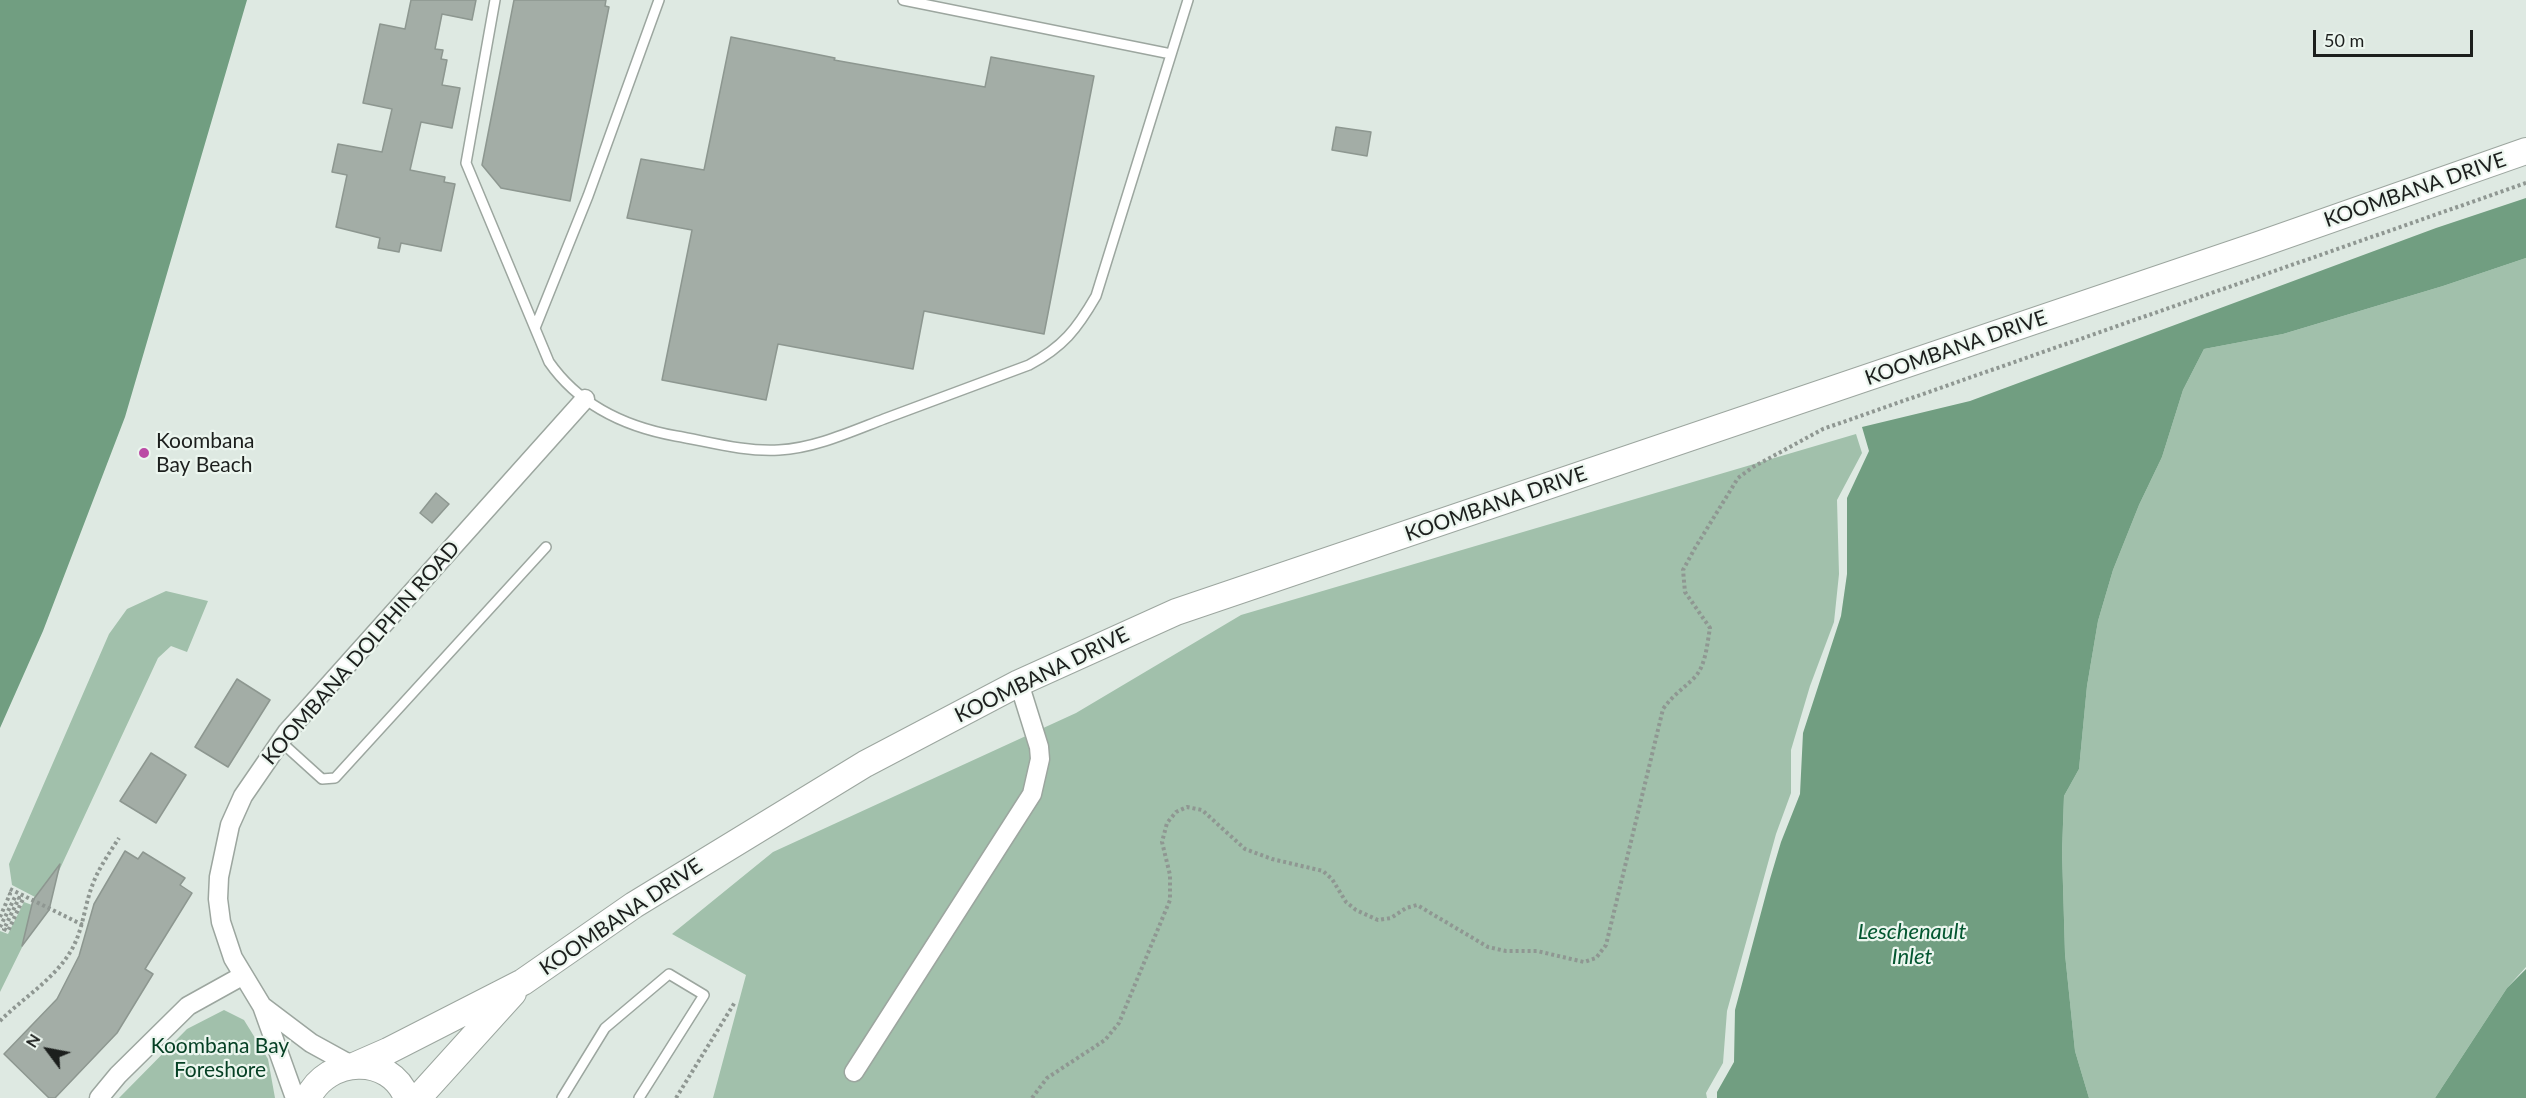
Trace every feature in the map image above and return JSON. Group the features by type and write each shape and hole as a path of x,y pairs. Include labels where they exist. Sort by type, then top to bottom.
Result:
{"main road":[{"name":"KOOMBANA DRIVE","path":"308,1098 322,1078 336,1070 388,1051 523,982 634,904 865,764 1019,683 1176,612 2258,245 2526,151"},
{"name":"KOOMBANA DRIVE","path":"418,1098 523,982"},
{"path":"354,1065 371,1066 385,1072 396,1081 407,1098"}],"street":[{"name":"KOOMBANA DOLPHIN ROAD","path":"295,1098 262,1006 233,958 221,922 218,899 222,854 230,825 243,796 280,741 585,399"},
{"path":"854,1072 1032,794 1038,776 1039,747 1019,683"},
{"path":"99,1098 118,1075 188,1006 242,976"},
{"name":"KOOMBANA DOLPHIN ROAD","path":"262,1006 311,1043 354,1065"}],"lane":[{"path":"495,0 466,163 549,362 557,374 585,399 612,417 644,429 752,450 781,450 821,443 1029,365 1051,354 1067,340 1096,296 1188,0"},
{"path":"535,328 588,196 659,0"},
{"path":"903,0 1172,54"},
{"path":"280,741 322,779 335,778 546,547"},
{"path":"561,1098 605,1028 669,974 704,995 639,1098"}],"path":[{"path":"1032,1098 1047,1078 1105,1040 1119,1023 1170,900 1170,875 1162,842 1167,823 1176,812 1187,807 1202,810 1210,815 1245,849 1272,859 1323,871 1332,879 1346,902 1356,910 1378,920 1391,918 1406,908 1417,905 1488,947 1506,951 1537,951 1584,962 1596,958 1606,945 1663,709 1674,694 1695,677 1704,660 1710,628 1685,592 1683,570 1738,478 1753,467 1823,429 2526,183"},
{"path":"0,1021 60,967 71,951 82,925 91,888 105,859 119,838"},
{"path":"0,916 10,894 9,891 82,925"},
{"path":"0,927 15,897 18,898 4,929 8,931 24,897"},
{"path":"676,1098 735,1002"}],"green space":[{"path":"2526,258 2526,967 2507,988 2435,1098 2089,1098 2075,1051 2065,954 2062,852 2064,796 2079,769 2087,686 2098,621 2113,570 2139,505 2162,457 2183,390 2204,349 2283,334 2443,286"},
{"path":"1856,434 1862,453 1837,500 1839,574 1834,622 1810,686 1791,750 1791,793 1776,834 1727,1011 1723,1063 1706,1093 1707,1098 713,1098 746,975 672,934 773,852 1076,713 1241,615"},
{"path":"166,591 208,601 187,652 171,646 158,658 51,888 35,897 12,885 9,864 109,634 127,609"},
{"path":"24,902 32,905 34,923 0,992 0,931 8,934"},
{"name":"Koombana Bay Foreshore","path":"224,1010 244,1020 268,1059 275,1098 119,1098 187,1029"}],"water":[{"path":"0,0 247,0 125,417 43,631 0,728"},
{"name":"Leschenault Inlet","path":"2526,198 2526,258 2443,286 2283,334 2204,349 2183,390 2162,457 2139,505 2113,570 2098,621 2087,686 2079,769 2064,796 2062,852 2065,954 2075,1051 2089,1098 1717,1098 1717,1092 1734,1062 1735,1010 1781,842 1800,794 1803,733 1841,616 1847,574 1847,498 1869,451 1862,427 1970,401 2436,228"},
{"path":"2526,969 2526,1098 2435,1098 2507,988"}],"building":[{"path":"411,0 476,0 472,20 442,14 435,49 443,50 441,59 447,60 442,85 460,88 452,128 421,122 410,170 445,177 444,182 455,184 441,251 401,243 399,252 378,248 380,238 336,227 347,175 332,172 338,144 382,152 392,109 363,103 380,24 405,29"},
{"path":"514,0 606,0 605,6 609,7 570,201 501,188 482,165"},
{"path":"731,37 835,58 834,60 985,87 991,57 1094,76 1044,334 924,311 913,369 778,344 766,400 662,380 692,230 627,218 641,159 704,170"},
{"path":"1336,127 1371,132 1367,156 1332,150"},
{"path":"436,493 449,504 432,523 420,513"},
{"path":"237,679 270,700 228,767 195,747"},
{"path":"151,753 186,775 156,823 120,801"},
{"path":"125,851 138,859 143,852 185,878 180,885 192,893 145,969 153,974 117,1033 55,1098 49,1098 4,1054 57,999 79,956 94,904"},
{"path":"60,864 49,910 22,946 33,900"}],"place":[{"name":"Koombana Bay Beach","path":"144,453"}]}
